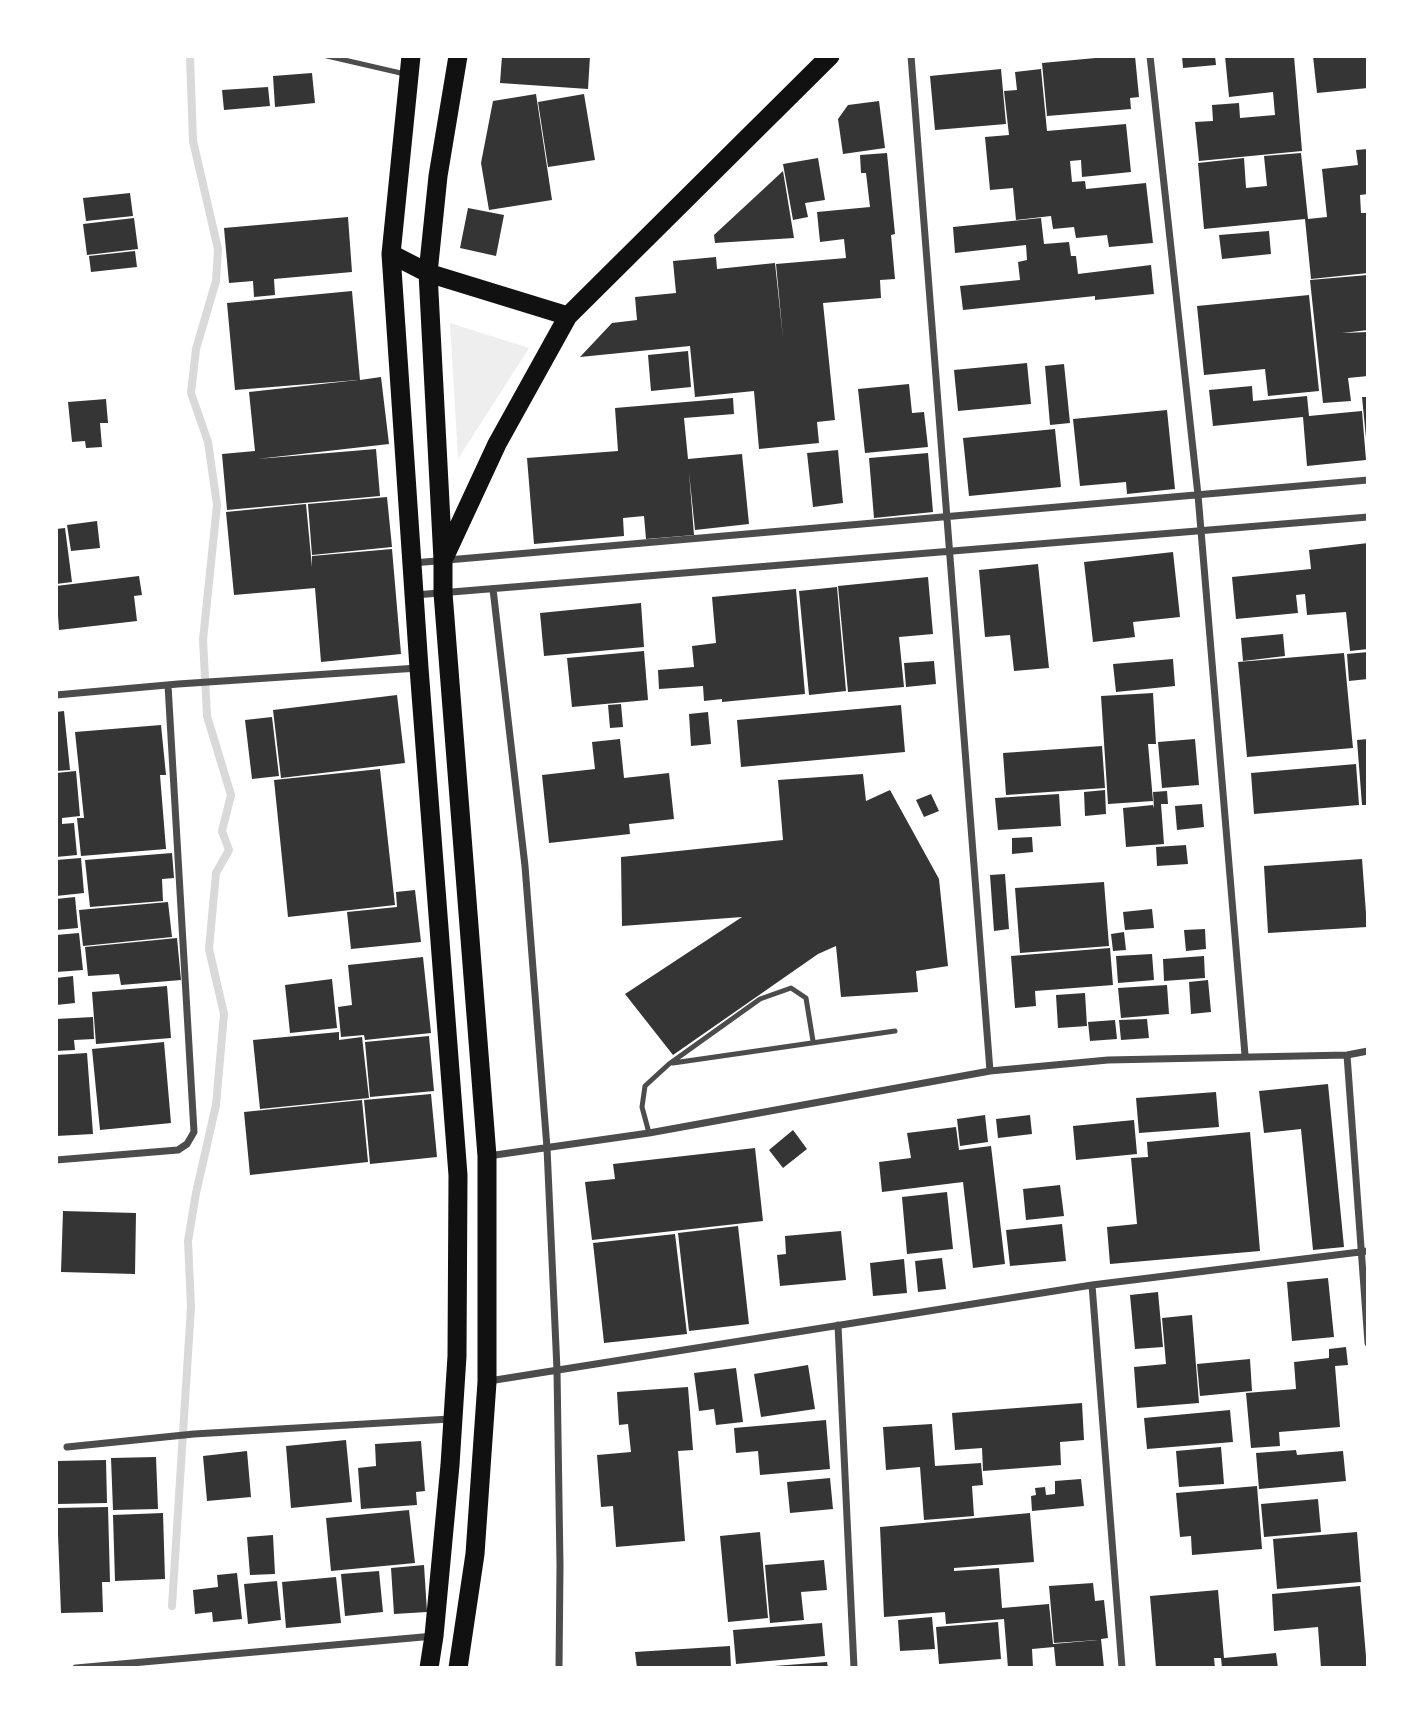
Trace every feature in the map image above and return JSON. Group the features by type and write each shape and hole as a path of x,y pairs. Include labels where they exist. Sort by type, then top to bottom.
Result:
{"highway":[{"path":"458,56 438,176 428,273 443,593 487,1156 487,1382 475,1553 458,1668"},
{"path":"443,560 497,444 568,316 830,56"},
{"path":"410,65 391,254 419,668 458,1175 457,1356 434,1636 429,1668"},
{"path":"391,254 428,273 568,316"}],"street":[{"path":"911,56 990,1071"},
{"path":"1150,56 1198,495 1245,1055"},
{"path":"413,563 1368,480"},
{"path":"414,595 1368,517"},
{"path":"493,589 525,866 547,1148 557,1370 559,1668"},
{"path":"56,695 419,668"},
{"path":"56,1160 178,1150 187,1144 194,1132 168,685"},
{"path":"487,1156 649,1133 990,1071 1108,1060 1245,1055 1347,1055 1368,1051"},
{"path":"1347,1055 1365,1251 1368,1343"},
{"path":"487,1382 1092,1285 1365,1251"},
{"path":"1092,1285 1122,1668"},
{"path":"838,1325 855,1668"},
{"path":"67,1447 194,1434 453,1418"},
{"path":"76,1668 434,1636"}],"lane":[{"path":"327,56 410,65"},
{"path":"649,1133 642,1107 645,1086 669,1064 760,999 791,988 806,998 813,1041"},
{"path":"669,1064 895,1031"}],"shaded area":[{"path":"450,323 529,348 458,459"}],"building":[{"path":"502,56 590,56 588,89 500,83"},
{"path":"1135,56 1139,97 1130,98 1131,109 1047,116 1042,63"},
{"path":"1182,56 1215,56 1216,65 1183,68"},
{"path":"1225,56 1294,56 1302,151 1199,161 1195,122 1213,121 1212,105 1239,103 1240,118 1275,115 1273,92 1229,97"},
{"path":"1313,56 1368,56 1368,88 1317,93"},
{"path":"1001,69 1006,124 935,130 930,76"},
{"path":"1041,69 1047,131 1126,124 1131,172 1082,177 1081,160 1070,161 1072,182 1085,181 1086,189 1146,183 1153,243 1109,247 1107,235 1076,238 1074,227 1053,229 1051,216 1016,220 1013,188 990,190 985,137 1009,135 1004,91 1017,90 1015,72"},
{"path":"312,73 315,103 275,107 273,76"},
{"path":"268,87 270,106 224,110 222,90"},
{"path":"536,94 552,200 489,210 481,163 493,101"},
{"path":"584,94 595,160 548,167 538,102"},
{"path":"879,101 885,148 843,154 838,119 848,105"},
{"path":"1368,149 1368,194 1360,195 1361,213 1368,213 1368,273 1311,279 1305,219 1204,229 1198,163 1244,158 1246,188 1267,186 1264,156 1301,153 1308,219 1327,217 1322,169 1358,165 1356,150"},
{"path":"887,153 895,234 891,235 895,279 880,280 881,298 823,303 835,420 817,422 819,443 759,449 754,391 695,397 690,346 580,357 612,323 637,320 635,297 676,293 673,261 716,257 717,269 775,263 783,338 776,264 846,258 844,239 820,242 817,212 870,207 866,173 861,173 860,155"},
{"path":"818,158 825,200 805,203 808,217 793,220 783,164"},
{"path":"783,171 794,238 715,243 714,235"},
{"path":"130,193 133,216 86,221 83,198"},
{"path":"468,208 504,215 496,256 460,248"},
{"path":"348,217 352,272 274,279 275,295 254,297 253,281 229,283 224,228"},
{"path":"134,218 138,249 87,255 83,224"},
{"path":"1041,218 1044,244 1069,242 1071,256 1076,256 1078,274 1151,265 1154,294 1095,300 1095,296 963,310 960,286 1020,280 1018,262 1027,260 1026,245 955,253 953,227"},
{"path":"1269,231 1271,254 1222,259 1219,235"},
{"path":"135,251 137,267 91,272 89,256"},
{"path":"1368,275 1368,330 1342,333 1368,332 1368,376 1348,378 1351,401 1323,403 1310,280"},
{"path":"352,291 360,380 381,377 389,444 257,459 376,449 380,496 227,510 222,454 255,451 249,392 358,380 235,390 227,303"},
{"path":"1309,295 1319,391 1268,396 1265,369 1204,375 1197,306"},
{"path":"688,351 691,387 651,391 648,355"},
{"path":"1027,363 1031,404 958,411 954,370"},
{"path":"1064,364 1070,423 1050,425 1045,366"},
{"path":"909,384 912,413 924,412 928,447 865,453 858,389"},
{"path":"1252,386 1253,401 1307,396 1309,416 1362,411 1366,460 1307,466 1303,417 1213,426 1209,390"},
{"path":"1362,397 1368,397 1368,438 1366,438"},
{"path":"733,398 734,414 684,418 688,459 742,454 749,524 695,530 689,472 694,535 646,539 644,516 623,518 624,536 534,544 527,458 618,451 615,408"},
{"path":"106,399 108,423 100,423 102,447 86,448 85,441 72,442 68,402"},
{"path":"1167,410 1175,489 1127,494 1126,482 1080,486 1073,419"},
{"path":"1055,429 1061,487 969,496 963,438"},
{"path":"838,450 843,503 813,507 807,453"},
{"path":"928,453 933,512 874,518 869,458"},
{"path":"387,497 392,547 312,555 308,504"},
{"path":"306,504 312,567 312,556 392,549 401,654 321,662 315,588 234,595 226,512"},
{"path":"97,521 100,548 71,551 67,525"},
{"path":"65,528 72,582 56,584 56,529"},
{"path":"1368,543 1368,649 1350,651 1346,612 1307,615 1305,594 1296,595 1298,613 1236,619 1232,577 1311,569 1309,550"},
{"path":"1173,552 1180,617 1133,622 1135,637 1093,642 1084,562"},
{"path":"1038,564 1049,668 1014,671 1010,635 985,637 979,570"},
{"path":"139,576 142,595 134,596 137,621 59,630 56,586"},
{"path":"928,577 933,634 899,637 904,687 848,692 838,586"},
{"path":"837,587 846,691 809,695 799,591"},
{"path":"796,589 805,694 722,702 722,699 704,701 703,686 659,689 658,670 694,667 692,646 716,643 712,597"},
{"path":"641,603 644,647 544,656 540,613"},
{"path":"1283,634 1285,656 1243,661 1241,638"},
{"path":"644,651 648,700 572,707 567,658"},
{"path":"1368,652 1368,679 1349,681 1347,654"},
{"path":"1344,653 1353,748 1247,757 1238,662"},
{"path":"1173,659 1175,686 1116,692 1113,664"},
{"path":"934,661 936,684 906,687 904,663"},
{"path":"1153,693 1156,744 1148,744 1153,801 1108,804 1101,696"},
{"path":"397,695 405,763 281,778 273,710"},
{"path":"621,704 623,727 610,728 608,705"},
{"path":"901,705 905,752 741,767 737,720"},
{"path":"64,711 70,770 56,771 56,712"},
{"path":"708,712 711,744 691,746 689,714"},
{"path":"272,717 279,776 252,779 245,720"},
{"path":"161,725 166,775 160,775 166,849 81,856 77,818 84,818 75,732"},
{"path":"620,739 624,778 669,773 674,819 629,824 630,834 549,843 542,775 595,769 592,742"},
{"path":"1195,739 1199,785 1162,788 1158,742"},
{"path":"1368,739 1368,805 1362,805 1357,740"},
{"path":"1102,746 1105,788 1006,795 1003,753"},
{"path":"1356,764 1359,805 1254,814 1251,773"},
{"path":"380,769 395,905 288,917 274,780"},
{"path":"76,771 80,816 62,818 62,824 74,823 77,855 56,857 56,773"},
{"path":"863,774 866,801 890,790 939,879 948,966 916,971 918,992 841,997 836,946 818,954 673,1055 625,994 742,917 622,926 621,857 783,840 778,780"},
{"path":"1105,790 1106,814 1085,816 1084,792"},
{"path":"1167,791 1168,804 1161,804 1164,844 1126,847 1123,808 1153,805 1154,808 1153,792"},
{"path":"931,794 939,811 924,817 916,800"},
{"path":"1059,794 1061,826 998,830 995,798"},
{"path":"1202,804 1204,827 1177,830 1175,806"},
{"path":"1032,837 1033,852 1012,854 1012,838"},
{"path":"1186,845 1188,864 1157,866 1156,847"},
{"path":"172,853 174,878 162,879 163,901 90,907 85,860"},
{"path":"81,858 84,893 56,896 56,860"},
{"path":"1362,859 1367,927 1268,933 1264,866"},
{"path":"1005,874 1009,929 994,931 990,875"},
{"path":"1104,882 1109,946 1020,953 1015,888"},
{"path":"415,890 421,942 351,949 347,912 397,907 396,892"},
{"path":"75,897 78,928 56,930 56,899"},
{"path":"168,902 172,937 83,946 79,910"},
{"path":"1152,909 1154,928 1125,930 1123,912"},
{"path":"1205,929 1206,949 1186,951 1184,930"},
{"path":"1124,932 1126,950 1113,951 1111,934"},
{"path":"79,933 83,970 56,972 56,935"},
{"path":"177,938 181,980 121,985 119,974 88,976 85,947"},
{"path":"1110,948 1113,985 1035,991 1036,1006 1015,1008 1011,956"},
{"path":"1152,954 1154,980 1118,983 1116,956"},
{"path":"1204,956 1205,978 1164,981 1163,959"},
{"path":"423,957 431,1033 365,1040 364,1035 341,1037 338,1007 352,1005 348,965"},
{"path":"73,976 75,1003 56,1005 56,978"},
{"path":"332,979 337,1028 290,1033 285,985"},
{"path":"1208,980 1211,1012 1191,1014 1189,982"},
{"path":"1167,985 1169,1014 1121,1018 1118,988"},
{"path":"167,986 171,1038 96,1044 92,992"},
{"path":"1085,993 1087,1026 1058,1028 1056,995"},
{"path":"93,1017 94,1039 74,1040 75,1050 56,1051 56,1019"},
{"path":"1147,1019 1149,1038 1121,1040 1119,1020"},
{"path":"1115,1020 1117,1039 1090,1041 1088,1022"},
{"path":"339,1032 339,1040 362,1037 369,1098 260,1109 253,1040"},
{"path":"429,1036 434,1091 370,1097 365,1042"},
{"path":"164,1042 171,1123 100,1130 92,1049"},
{"path":"87,1053 93,1134 56,1136 56,1055"},
{"path":"1328,1084 1344,1247 1313,1250 1301,1129 1264,1133 1259,1091"},
{"path":"1216,1092 1219,1127 1139,1133 1136,1098"},
{"path":"431,1094 437,1157 370,1164 364,1100"},
{"path":"362,1100 368,1162 250,1175 244,1112"},
{"path":"985,1115 988,1142 960,1146 957,1119"},
{"path":"1030,1115 1032,1134 998,1138 996,1119"},
{"path":"1134,1120 1137,1154 1076,1160 1073,1126"},
{"path":"956,1127 959,1150 991,1146 1005,1264 973,1268 963,1182 882,1192 879,1162 911,1158 907,1133"},
{"path":"793,1130 807,1149 783,1168 769,1150"},
{"path":"1250,1132 1260,1251 1110,1264 1107,1227 1137,1224 1131,1158 1148,1157 1147,1142"},
{"path":"755,1148 763,1221 592,1240 585,1182 615,1179 613,1164"},
{"path":"1060,1185 1064,1216 1026,1220 1023,1189"},
{"path":"947,1192 953,1249 907,1254 902,1197"},
{"path":"63,1211 136,1213 135,1274 61,1272"},
{"path":"1062,1224 1066,1261 1010,1266 1006,1230"},
{"path":"738,1226 749,1324 689,1331 678,1233"},
{"path":"841,1231 846,1280 780,1286 777,1255 786,1254 785,1236"},
{"path":"675,1234 687,1334 604,1343 593,1243"},
{"path":"942,1258 946,1289 918,1292 915,1261"},
{"path":"904,1259 907,1293 873,1296 870,1263"},
{"path":"1328,1278 1334,1337 1292,1341 1287,1282"},
{"path":"1158,1292 1163,1347 1135,1349 1130,1295"},
{"path":"1192,1315 1199,1403 1137,1408 1134,1367 1166,1364 1162,1318"},
{"path":"1346,1347 1348,1365 1335,1366 1340,1427 1279,1432 1280,1446 1251,1448 1246,1393 1296,1389 1294,1362 1329,1358 1329,1349"},
{"path":"1250,1359 1252,1391 1200,1396 1197,1364"},
{"path":"808,1365 815,1409 761,1417 754,1374"},
{"path":"736,1368 743,1422 716,1425 714,1409 699,1411 694,1373"},
{"path":"688,1387 693,1450 678,1451 685,1541 616,1547 613,1506 601,1507 597,1455 631,1452 628,1424 619,1425 617,1392"},
{"path":"1082,1403 1084,1440 1060,1442 1061,1465 983,1471 982,1448 955,1450 952,1413"},
{"path":"1230,1410 1233,1442 1147,1449 1144,1418"},
{"path":"826,1420 830,1469 760,1475 758,1451 736,1453 734,1428"},
{"path":"932,1424 935,1466 981,1463 983,1485 972,1486 974,1516 924,1520 920,1467 886,1470 883,1427"},
{"path":"346,1440 352,1502 291,1508 286,1446"},
{"path":"421,1441 425,1491 416,1492 417,1505 361,1509 358,1468 376,1466 375,1444"},
{"path":"1221,1447 1224,1484 1179,1487 1176,1451"},
{"path":"1296,1450 1297,1455 1343,1451 1346,1481 1259,1489 1256,1453"},
{"path":"247,1451 251,1497 207,1501 203,1456"},
{"path":"156,1457 158,1509 113,1510 111,1458"},
{"path":"106,1460 107,1503 58,1504 57,1461"},
{"path":"830,1478 833,1509 790,1513 787,1482"},
{"path":"1081,1479 1084,1506 1032,1511 1031,1496 1036,1495 1035,1488 1045,1487 1046,1495 1055,1494 1055,1481"},
{"path":"1257,1486 1262,1549 1192,1555 1191,1536 1180,1537 1176,1493"},
{"path":"1318,1499 1321,1532 1264,1537 1261,1504"},
{"path":"108,1507 110,1582 102,1582 103,1612 61,1613 57,1508"},
{"path":"409,1510 415,1563 331,1571 326,1518"},
{"path":"163,1513 165,1579 115,1581 113,1515"},
{"path":"1030,1513 1034,1562 954,1568 954,1571 999,1568 1002,1608 1049,1604 1053,1644 1098,1640 1054,1643 1049,1586 1093,1583 1095,1601 1104,1600 1108,1638 1101,1639 1104,1668 1056,1668 1054,1647 1032,1649 1033,1668 1008,1668 1004,1619 946,1624 945,1612 884,1617 880,1527"},
{"path":"760,1532 768,1618 728,1622 720,1536"},
{"path":"1357,1532 1361,1582 1277,1589 1273,1539"},
{"path":"273,1535 275,1574 250,1575 247,1537"},
{"path":"824,1560 827,1590 801,1592 804,1620 770,1623 765,1565"},
{"path":"424,1565 427,1612 394,1614 391,1568"},
{"path":"379,1571 383,1612 345,1616 341,1574"},
{"path":"237,1573 242,1619 213,1622 212,1612 195,1614 193,1590 218,1587 217,1575"},
{"path":"336,1577 341,1623 286,1628 282,1582"},
{"path":"277,1581 281,1620 248,1624 244,1584"},
{"path":"1360,1586 1367,1668 1321,1668 1318,1627 1274,1631 1272,1594"},
{"path":"1218,1590 1224,1658 1276,1653 1278,1668 1222,1668 1221,1658 1214,1658 1215,1668 1156,1668 1150,1596"},
{"path":"932,1617 935,1649 900,1651 898,1620"},
{"path":"998,1622 1001,1659 939,1664 936,1627"},
{"path":"822,1623 825,1656 736,1664 733,1630"},
{"path":"730,1646 731,1668 637,1668 635,1652"},
{"path":"827,1662 828,1668 774,1668 774,1666"}],"waterway":[{"path":"172,1606 191,1307 188,1241 216,1105 224,1014 209,949 216,873 229,850 222,831 231,795 207,716 203,640 217,505 208,442 191,393 196,349 216,281 218,249 193,141 190,56"}]}
